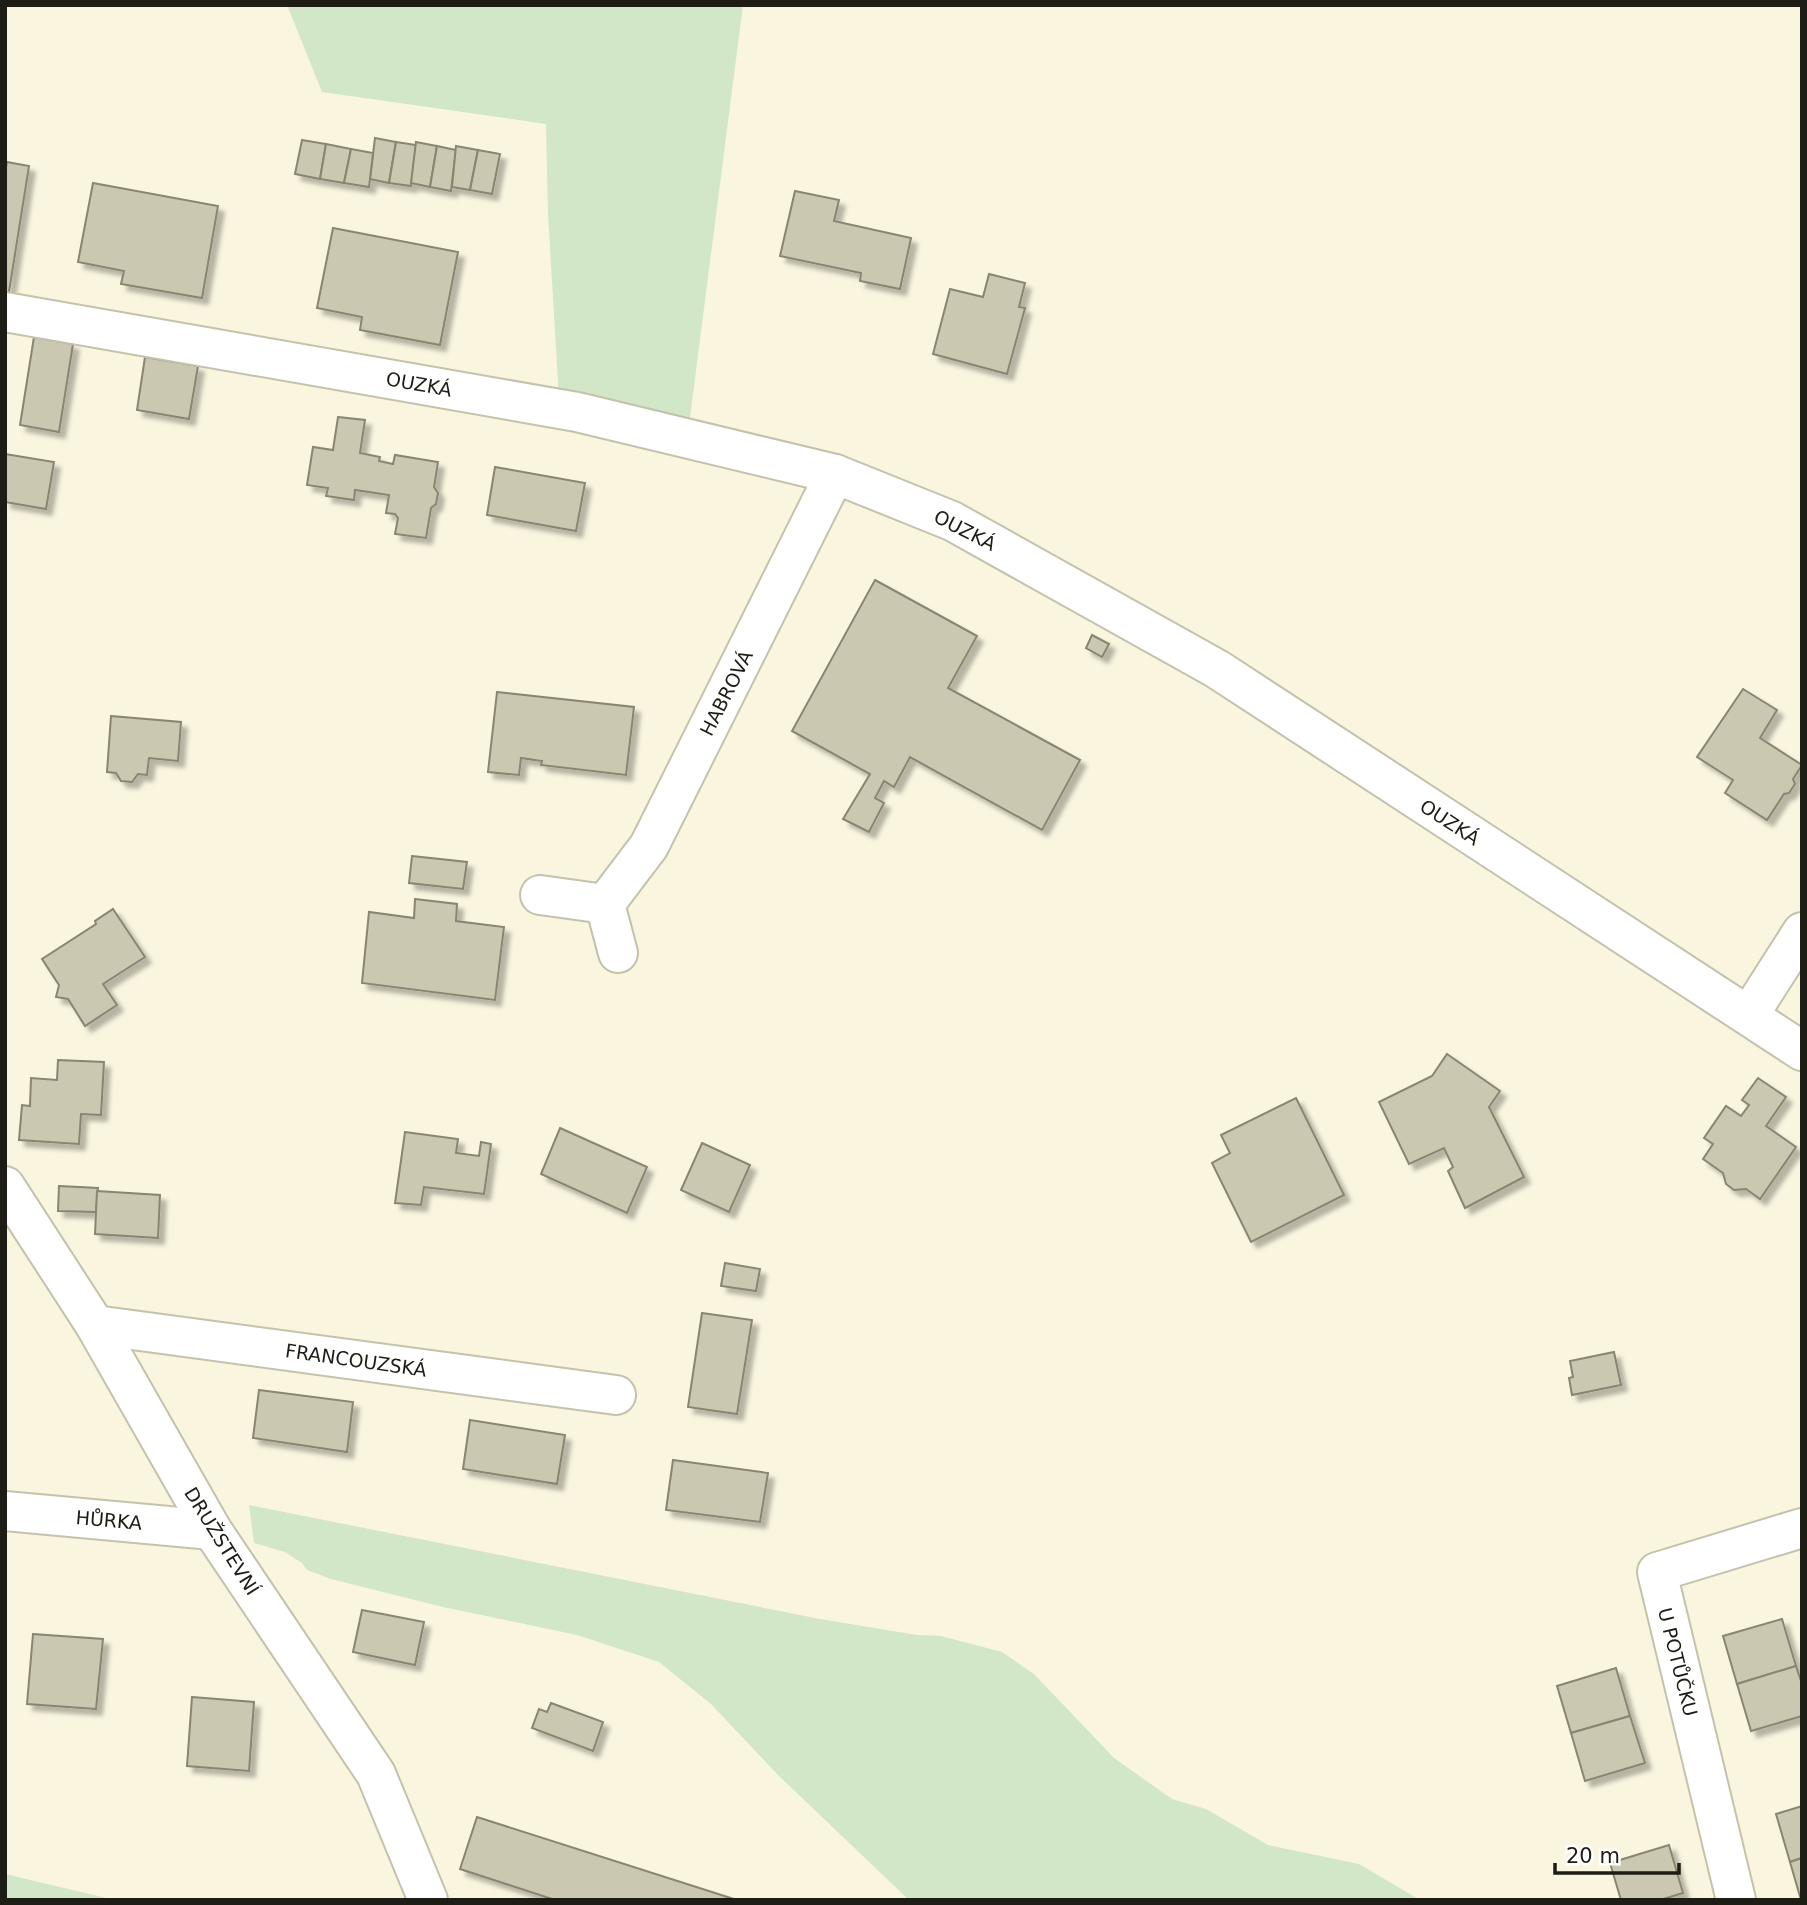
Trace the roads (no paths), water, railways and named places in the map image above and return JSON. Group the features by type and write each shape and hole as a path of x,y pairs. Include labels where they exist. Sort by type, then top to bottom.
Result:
{"street":[{"name":"OUZKÁ","path":"5,312 577,412 835,474 952,521 1217,669 1802,1051"},
{"name":"HABROVÁ","path":"605,904 649,846 835,474"},
{"path":"540,895 605,904 618,953"},
{"path":"1749,1015 1802,932"},
{"name":"DRUŽSTEVNÍ","path":"5,1186 95,1325 212,1530 376,1774 428,1900"},
{"name":"FRANCOUZSKÁ","path":"95,1325 616,1395"},
{"name":"HŮRKA","path":"5,1511 212,1530"},
{"name":"U POTŮČKU","path":"1736,1900 1657,1572 1802,1528"}]}
